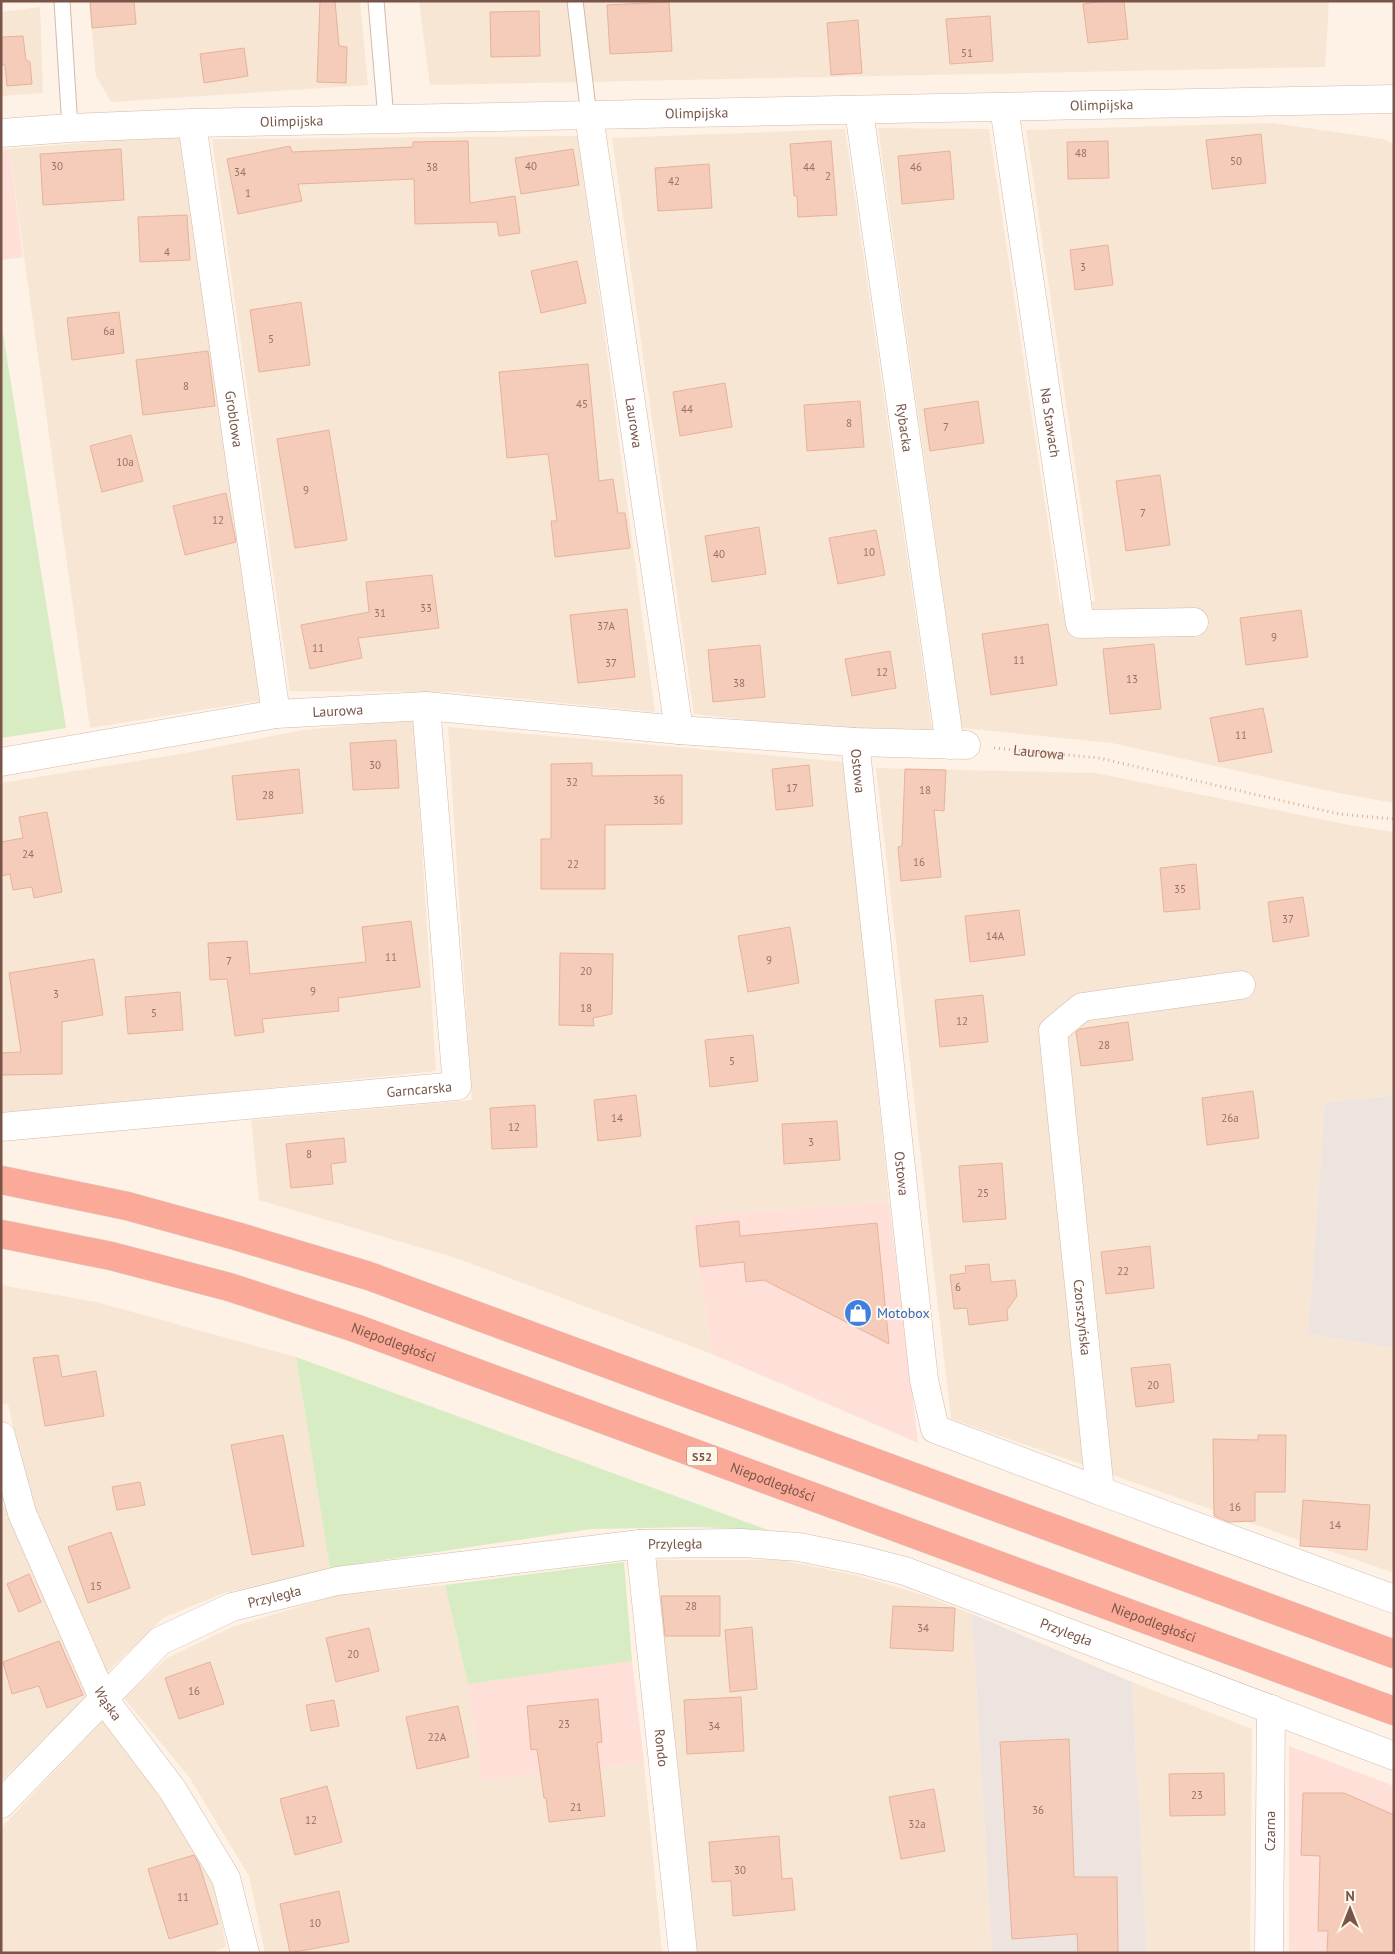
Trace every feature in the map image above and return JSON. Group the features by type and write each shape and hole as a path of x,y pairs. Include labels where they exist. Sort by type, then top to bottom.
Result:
{"highway":[{"path":"1,1180 127,1206 369,1276 1394,1654"},
{"name":"Niepodległości","path":"1,1234 111,1256 183,1275 228,1287 355,1328 1394,1711"}],"street":[{"name":"Olimpijska","path":"1,133 192,123 860,111 1394,98"},
{"name":"Na Stawach","path":"1004,107 1080,624 1194,622"},
{"name":"Rybacka","path":"860,111 958,745"},
{"name":"Laurowa","path":"589,116 679,730"},
{"name":"Groblowa","path":"192,123 276,714"},
{"name":"Laurowa","path":"1,762 276,714 426,706 679,730 855,742 958,745"},
{"name":"Garncarska","path":"1,1127 457,1086 426,706"},
{"name":"Ostowa","path":"855,742 924,1380 935,1429 1100,1491"},
{"name":"Czorsztyńska","path":"1100,1491 1053,1031 1082,1007 1242,985"},
{"name":"Wąska","path":"1,1436 22,1513 103,1698 172,1789 226,1878 245,1953"},
{"path":"1100,1491 1394,1600"},
{"name":"Przyległa","path":"1,1804 160,1640 232,1608 337,1581 640,1544 741,1543 798,1547 905,1571 1394,1756"},
{"name":"Rondo","path":"640,1544 683,1953"},
{"name":"Czarna","path":"1269,1953 1271,1709"}],"lane":[{"path":"62,1 70,128"},
{"path":"376,1 386,119"},
{"path":"575,1 589,116"}],"path":[{"name":"Laurowa","path":"958,745 1098,758 1340,814 1394,819"}],"shaded area":[{"path":"89,1 360,1 368,85 111,102 96,76"},
{"path":"419,1 1329,1 1325,67 430,85"},
{"path":"40,7 43,93 1,96 1,12"},
{"path":"1272,123 1383,139 1394,144 1394,803 1338,793 1112,743 962,728 878,128 989,129 1060,604 1095,601 1026,130"},
{"path":"845,129 932,729 855,731 694,714 612,138"},
{"path":"180,135 264,700 90,728 9,149"},
{"path":"578,136 655,712 452,692 290,691 212,139"},
{"path":"9,149 23,257 1,260 1,150"},
{"path":"414,719 436,1071 1,1115 1,783 180,754 303,730"},
{"path":"448,727 845,762 889,1202 691,1216 712,1354 456,1258 259,1200 251,1120 472,1100"},
{"path":"876,768 1096,773 1349,825 1394,832 1394,1095 1325,1103 1308,1334 1394,1348 1394,1573 951,1419"},
{"path":"1394,1095 1394,1348 1308,1334 1325,1103"},
{"path":"889,1202 918,1443 712,1354 691,1216"},
{"path":"1,1285 96,1302 296,1357 330,1568 224,1593 163,1618 102,1677 30,1504 8,1404 1,1405"},
{"path":"6,1502 94,1694 1,1781 1,1511"},
{"path":"653,1560 781,1560 859,1576 923,1595 972,1614 992,1953 693,1953"},
{"path":"445,1585 468,1684 481,1780 644,1763 662,1953 265,1953 249,1876 189,1777 124,1698 167,1658 232,1627 338,1595"},
{"path":"972,1614 1132,1682 1147,1953 992,1953"},
{"path":"632,1661 644,1763 481,1780 468,1684"},
{"path":"1132,1682 1252,1729 1250,1953 1147,1953"},
{"path":"103,1720 165,1804 215,1883 226,1947 210,1953 1,1953 1,1828"},
{"path":"1289,1746 1394,1786 1394,1953 1289,1953"}],"green space":[{"path":"1,321 66,728 1,738"},
{"path":"296,1357 768,1530 695,1527 591,1529 330,1568"},
{"path":"624,1562 632,1661 468,1684 445,1585"}],"building":[{"path":"90,1 134,1 136,24 92,28"},
{"path":"320,1 335,1 339,46 347,47 346,83 317,82"},
{"path":"1103,1 1124,1 1128,39 1088,43 1083,4"},
{"path":"669,2 672,51 610,54 607,5"},
{"path":"539,11 540,56 491,57 490,12"},
{"path":"990,16 993,61 950,64 946,19"},
{"path":"858,20 862,73 831,75 827,23"},
{"path":"23,36 26,60 30,62 32,84 7,86 5,65 1,65 1,37"},
{"path":"244,48 248,76 204,83 200,54"},
{"path":"1261,134 1266,183 1212,189 1206,140"},
{"path":"468,141 470,203 515,196 520,233 499,236 497,222 415,224 414,179 298,184 302,201 238,214 227,159 290,146 292,152 413,147 413,142"},
{"path":"831,141 837,215 798,217 797,196 794,196 790,144"},
{"path":"1108,141 1109,178 1068,179 1067,142"},
{"path":"121,149 124,200 43,205 40,154"},
{"path":"573,149 579,185 521,194 515,158"},
{"path":"950,151 954,199 902,204 898,156"},
{"path":"709,164 712,208 658,211 655,168"},
{"path":"187,215 190,260 140,262 138,217"},
{"path":"1108,245 1113,285 1075,290 1070,250"},
{"path":"577,261 586,303 541,313 531,271"},
{"path":"301,302 310,365 259,372 250,310"},
{"path":"119,312 124,353 72,360 67,318"},
{"path":"208,351 215,406 143,415 136,360"},
{"path":"588,364 599,481 613,479 618,513 625,513 630,548 555,557 551,521 557,521 548,454 507,458 499,372"},
{"path":"725,383 732,427 680,436 673,392"},
{"path":"860,401 864,447 807,451 804,405"},
{"path":"978,401 984,443 930,451 924,409"},
{"path":"329,430 347,540 295,548 277,439"},
{"path":"131,435 143,481 102,492 90,446"},
{"path":"1160,475 1170,545 1126,551 1116,481"},
{"path":"226,493 236,542 185,555 173,506"},
{"path":"759,527 766,574 712,582 705,536"},
{"path":"876,530 885,575 838,584 829,538"},
{"path":"432,575 439,628 358,638 362,658 310,669 301,625 369,612 366,582"},
{"path":"627,609 635,677 578,683 570,615"},
{"path":"1301,610 1308,657 1246,665 1240,618"},
{"path":"1048,624 1057,685 991,695 982,634"},
{"path":"1154,644 1161,709 1110,714 1103,649"},
{"path":"760,645 765,697 713,702 708,650"},
{"path":"890,651 896,688 852,696 845,659"},
{"path":"1263,708 1272,752 1219,762 1210,718"},
{"path":"396,740 399,788 353,790 350,743"},
{"path":"592,763 592,776 682,775 682,824 605,825 605,889 541,889 541,839 551,839 551,764"},
{"path":"809,765 813,806 776,810 772,769"},
{"path":"299,769 303,813 237,820 232,776"},
{"path":"905,769 946,770 944,811 934,810 941,877 901,881 898,847 902,846"},
{"path":"47,812 62,892 34,898 32,887 13,890 10,874 1,876 1,842 23,838 19,817"},
{"path":"1196,864 1200,909 1164,912 1160,868"},
{"path":"1303,897 1309,936 1273,942 1268,902"},
{"path":"1019,910 1025,955 970,962 965,916"},
{"path":"411,921 420,987 338,998 339,1011 262,1019 264,1032 235,1036 227,979 210,980 208,943 247,941 250,974 366,962 362,927"},
{"path":"790,927 799,983 748,992 738,936"},
{"path":"560,953 613,954 612,1014 593,1018 594,1026 559,1025"},
{"path":"94,959 103,1015 62,1022 62,1074 1,1075 1,1053 21,1052 9,973"},
{"path":"180,992 183,1030 128,1034 125,997"},
{"path":"983,995 988,1042 940,1047 935,1000"},
{"path":"1128,1022 1133,1060 1081,1066 1076,1032 1080,1029"},
{"path":"753,1035 758,1081 710,1087 705,1040"},
{"path":"1253,1091 1259,1138 1207,1145 1202,1098"},
{"path":"636,1095 641,1136 598,1141 594,1100"},
{"path":"535,1105 537,1147 492,1149 490,1108"},
{"path":"837,1121 840,1160 784,1164 782,1124"},
{"path":"344,1138 346,1162 331,1164 333,1184 291,1188 286,1144"},
{"path":"1002,1163 1006,1219 963,1222 959,1166"},
{"name":"Motobox","path":"739,1221 740,1236 877,1223 889,1344 764,1280 746,1282 744,1262 700,1267 696,1226"},
{"path":"1150,1246 1154,1288 1106,1294 1101,1252"},
{"path":"989,1264 991,1282 1015,1280 1017,1296 1007,1310 1008,1320 969,1325 967,1308 954,1309 950,1275 966,1273 965,1266"},
{"path":"58,1355 62,1377 96,1371 104,1416 45,1426 33,1358"},
{"path":"1170,1364 1174,1402 1136,1407 1131,1368"},
{"path":"283,1435 304,1546 252,1555 231,1445"},
{"path":"1258,1435 1286,1435 1285,1492 1255,1492 1255,1521 1229,1522 1214,1516 1213,1439 1258,1440"},
{"path":"140,1482 145,1505 117,1510 112,1487"},
{"path":"1303,1500 1370,1505 1367,1550 1300,1546"},
{"path":"111,1532 130,1588 88,1603 68,1547"},
{"path":"29,1574 41,1602 19,1612 7,1584"},
{"path":"661,1596 720,1596 720,1636 665,1636"},
{"path":"893,1606 955,1608 953,1651 890,1648"},
{"path":"752,1627 757,1689 730,1692 725,1630"},
{"path":"369,1628 379,1671 336,1682 326,1638"},
{"path":"59,1641 83,1695 47,1708 39,1686 12,1694 3,1662"},
{"path":"210,1662 224,1704 179,1719 165,1678"},
{"path":"741,1697 744,1751 687,1754 684,1700"},
{"path":"598,1699 602,1742 597,1743 605,1816 549,1822 537,1749 531,1750 527,1706"},
{"path":"334,1700 339,1726 311,1731 306,1705"},
{"path":"458,1706 469,1757 417,1769 406,1717"},
{"path":"1069,1739 1074,1877 1117,1877 1118,1953 1078,1953 1077,1934 1012,1939 1000,1742"},
{"path":"1224,1773 1225,1815 1170,1816 1169,1774"},
{"path":"327,1786 342,1842 295,1855 280,1799"},
{"path":"934,1789 945,1851 901,1859 889,1797"},
{"path":"1303,1793 1344,1793 1394,1815 1394,1953 1327,1953 1328,1931 1318,1931 1320,1856 1301,1855"},
{"path":"779,1836 782,1879 792,1878 795,1910 733,1916 731,1881 712,1882 709,1842"},
{"path":"194,1855 199,1864 218,1924 169,1939 148,1869"},
{"path":"339,1891 349,1942 290,1953 280,1904"}],"place":[{"name":"Motobox","path":"858,1313"}]}
